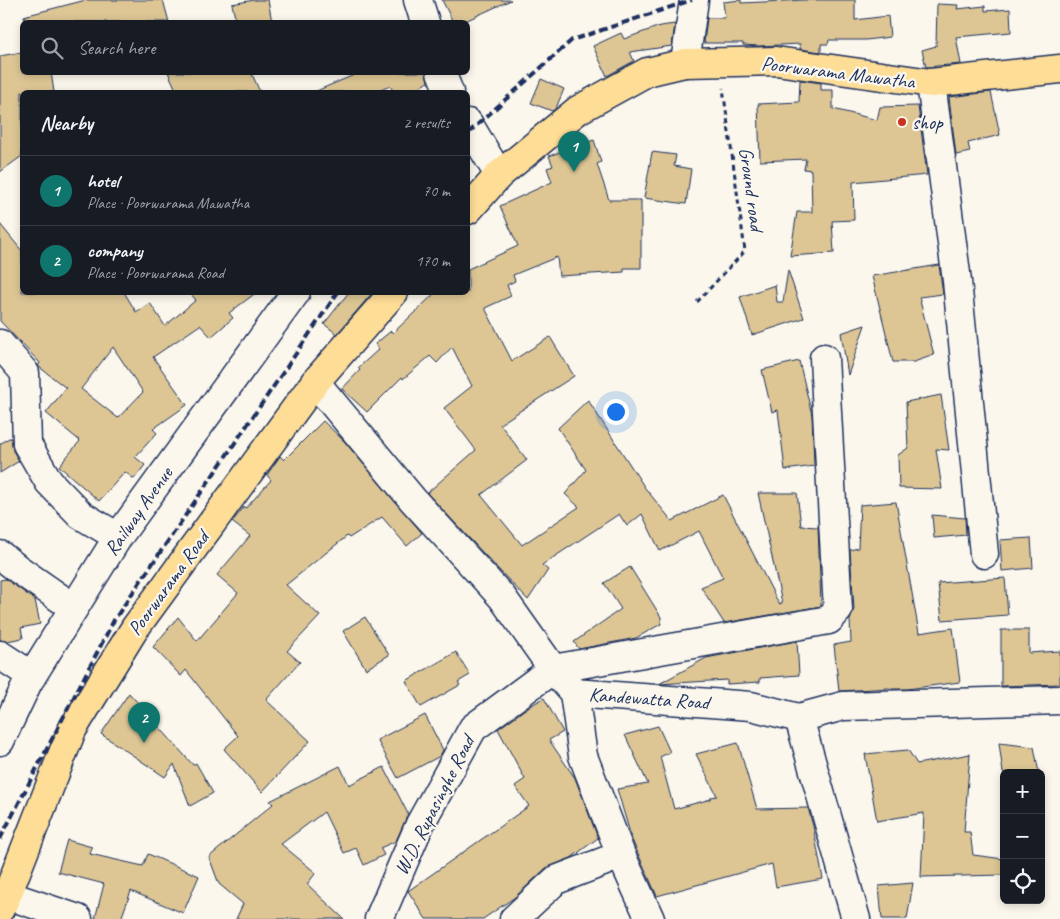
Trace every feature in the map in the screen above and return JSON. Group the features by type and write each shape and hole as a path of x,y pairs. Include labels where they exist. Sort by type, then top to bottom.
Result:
{"main road":[{"name":"Poorwarama Mawatha","path":"498,175 578,110 647,72 685,63 776,61 931,83 1060,70"},
{"path":"470,208 498,175"},
{"name":"Poorwarama Road","path":"4,902 72,730 135,628 315,382 391,295"}],"street":[{"path":"418,0 424,20"},
{"path":"685,63 694,0"},
{"path":"931,83 957,281 984,554"},
{"path":"470,126 498,175"},
{"name":"Railway Avenue","path":"0,741 32,676 118,537 294,295"},
{"path":"0,344 25,373 27,444 49,482 81,515 118,537"},
{"path":"553,669 829,620 838,610 824,358"},
{"name":"Kandewatta Road","path":"315,382 413,500 502,597 553,669 574,693 751,706 800,718"},
{"path":"0,555 18,570 74,608"},
{"path":"0,655 32,676"},
{"name":"W.D. Rupasinghe Road","path":"379,919 420,824 472,728 553,669"},
{"path":"574,693 583,756 621,855 650,919"},
{"path":"856,919 800,718 843,706 1060,700"},
{"path":"514,919 556,880 621,855"},
{"path":"4,902 78,919"}],"path":[{"name":"Ground road","path":"697,302 745,251 720,62"}],"building":[{"path":"86,0 163,0 168,20 25,20 24,16"},
{"path":"254,0 268,0 272,20 236,20 232,4"},
{"path":"442,0 511,0 467,20 452,20"},
{"path":"741,0 741,3 855,0 855,20 888,16 890,37 866,40 829,40 828,44 821,44 821,52 800,49 800,44 759,46 743,45 743,43 704,43 707,18 725,18 723,2"},
{"path":"937,4 958,5 957,9 985,6 985,11 1010,9 1011,32 956,37 961,64 926,67 922,50 936,46"},
{"path":"675,24 672,46 630,52 634,61 607,76 593,46 621,33 624,39 660,26"},
{"path":"20,52 20,75 51,75 54,90 20,90 20,157 0,172 0,56"},
{"path":"169,75 252,75 259,90 176,90"},
{"path":"354,75 427,75 428,82 414,90 393,90 390,86 381,90 319,90"},
{"path":"541,79 564,89 556,108 552,111 531,103"},
{"path":"800,80 821,83 821,90 833,90 833,109 877,120 880,107 918,106 927,175 853,182 854,220 832,221 834,253 790,256 797,212 812,212 811,170 804,169 806,159 760,161 758,104 799,102"},
{"name":"shop","path":"991,92 1000,135 968,143 970,152 956,155 949,97"},
{"path":"594,140 601,162 597,164 609,200 641,200 641,268 624,268 624,272 559,276 557,257 513,275 515,281 507,285 511,296 485,308 512,361 550,337 574,376 500,424 527,460 481,495 522,545 579,507 565,494 586,470 558,428 588,400 645,488 672,521 723,495 779,604 782,603 758,493 797,493 801,526 818,527 821,606 724,623 701,587 723,578 699,531 660,551 642,514 627,526 619,514 542,565 548,570 528,600 427,493 476,450 444,408 472,386 452,347 437,363 430,356 403,379 402,377 367,412 342,389 360,370 358,368 379,349 375,344 391,331 393,333 433,295 470,295 470,268 518,246 500,206 552,182 547,168 553,166 549,156"},
{"path":"652,152 676,155 674,166 691,169 686,204 644,198"},
{"path":"0,224 20,249 20,295 126,295 136,312 150,303 165,326 196,300 192,295 253,295 229,313 233,318 211,337 200,325 153,357 187,405 153,429 157,433 135,457 145,465 134,479 125,472 99,501 59,466 80,441 46,413 66,388 38,366 40,363 0,321","holes":["113,347 143,392 118,418 81,389"]},
{"path":"939,265 943,294 919,297 934,355 914,362 893,362 872,276"},
{"path":"788,270 804,318 752,335 740,297 775,285 777,302 783,302"},
{"path":"347,295 370,295 337,334 324,324"},
{"path":"865,325 848,375 841,333"},
{"path":"799,361 812,415 814,466 785,470 778,410 772,412 762,370"},
{"path":"941,395 949,450 936,449 942,489 899,488 898,455 908,448 906,402"},
{"path":"323,421 344,441 422,533 407,546 382,517 349,538 347,536 286,585 320,616 287,651 300,662 266,700 310,741 262,792 224,749 238,736 186,670 181,676 153,647 178,617 197,641 238,593 217,575 250,536 232,522 271,480 267,475 280,456 284,460"},
{"path":"11,438 13,451 19,461 0,473 0,444"},
{"path":"896,502 919,633 953,628 960,682 907,689 839,691 834,645 851,642 850,620 854,609 850,550 858,548 860,505"},
{"path":"932,515 965,518 966,535 934,538"},
{"path":"1031,538 1033,568 1002,571 1000,540"},
{"path":"630,567 661,617 661,624 636,638 579,649 574,642 621,609 604,583"},
{"path":"1005,578 1008,615 942,620 938,583"},
{"path":"6,579 35,600 40,624 21,628 23,638 7,641 0,640 0,580"},
{"path":"365,617 389,655 366,669 343,631"},
{"path":"1001,630 1029,630 1029,653 1060,651 1060,684 1001,686"},
{"path":"797,641 799,675 760,678 760,682 727,684 727,680 659,684 706,658"},
{"path":"456,652 470,675 458,682 460,685 421,707 406,681"},
{"path":"129,693 193,765 196,763 213,793 190,806 174,764 165,777 101,734"},
{"path":"544,698 563,732 549,740 575,778 598,838 571,858 546,868 515,897 483,919 426,919 408,891 529,806 515,786 525,779 498,729"},
{"path":"425,715 443,750 440,756 398,778 377,740"},
{"path":"658,726 670,752 660,757 674,809 717,796 696,754 738,743 757,809 808,808 823,879 776,887 772,864 657,896 632,840 617,789 648,784 625,735"},
{"path":"999,743 1034,747 1038,769 1002,769"},
{"path":"908,750 917,764 970,754 964,832 970,832 973,855 1000,858 1000,875 921,877 924,813 877,821 865,754"},
{"path":"340,766 349,785 384,767 408,814 396,841 380,848 384,855 364,865 356,848 344,853 324,812 281,844 316,873 307,884 344,919 236,919 243,904 219,884 209,857 273,804 270,801"},
{"path":"67,840 92,847 90,854 143,866 148,854 199,876 183,913 131,891 121,919 95,919 104,884 58,872"},
{"path":"913,883 907,919 882,919 879,886"}],"railway":[{"path":"470,131 572,40 692,0"},
{"path":"0,839 114,620 336,295"}],"place":[{"name":"shop","path":"902,122"},
{"name":"hotel","path":"574,172"},
{"name":"company","path":"144,743"}]}
